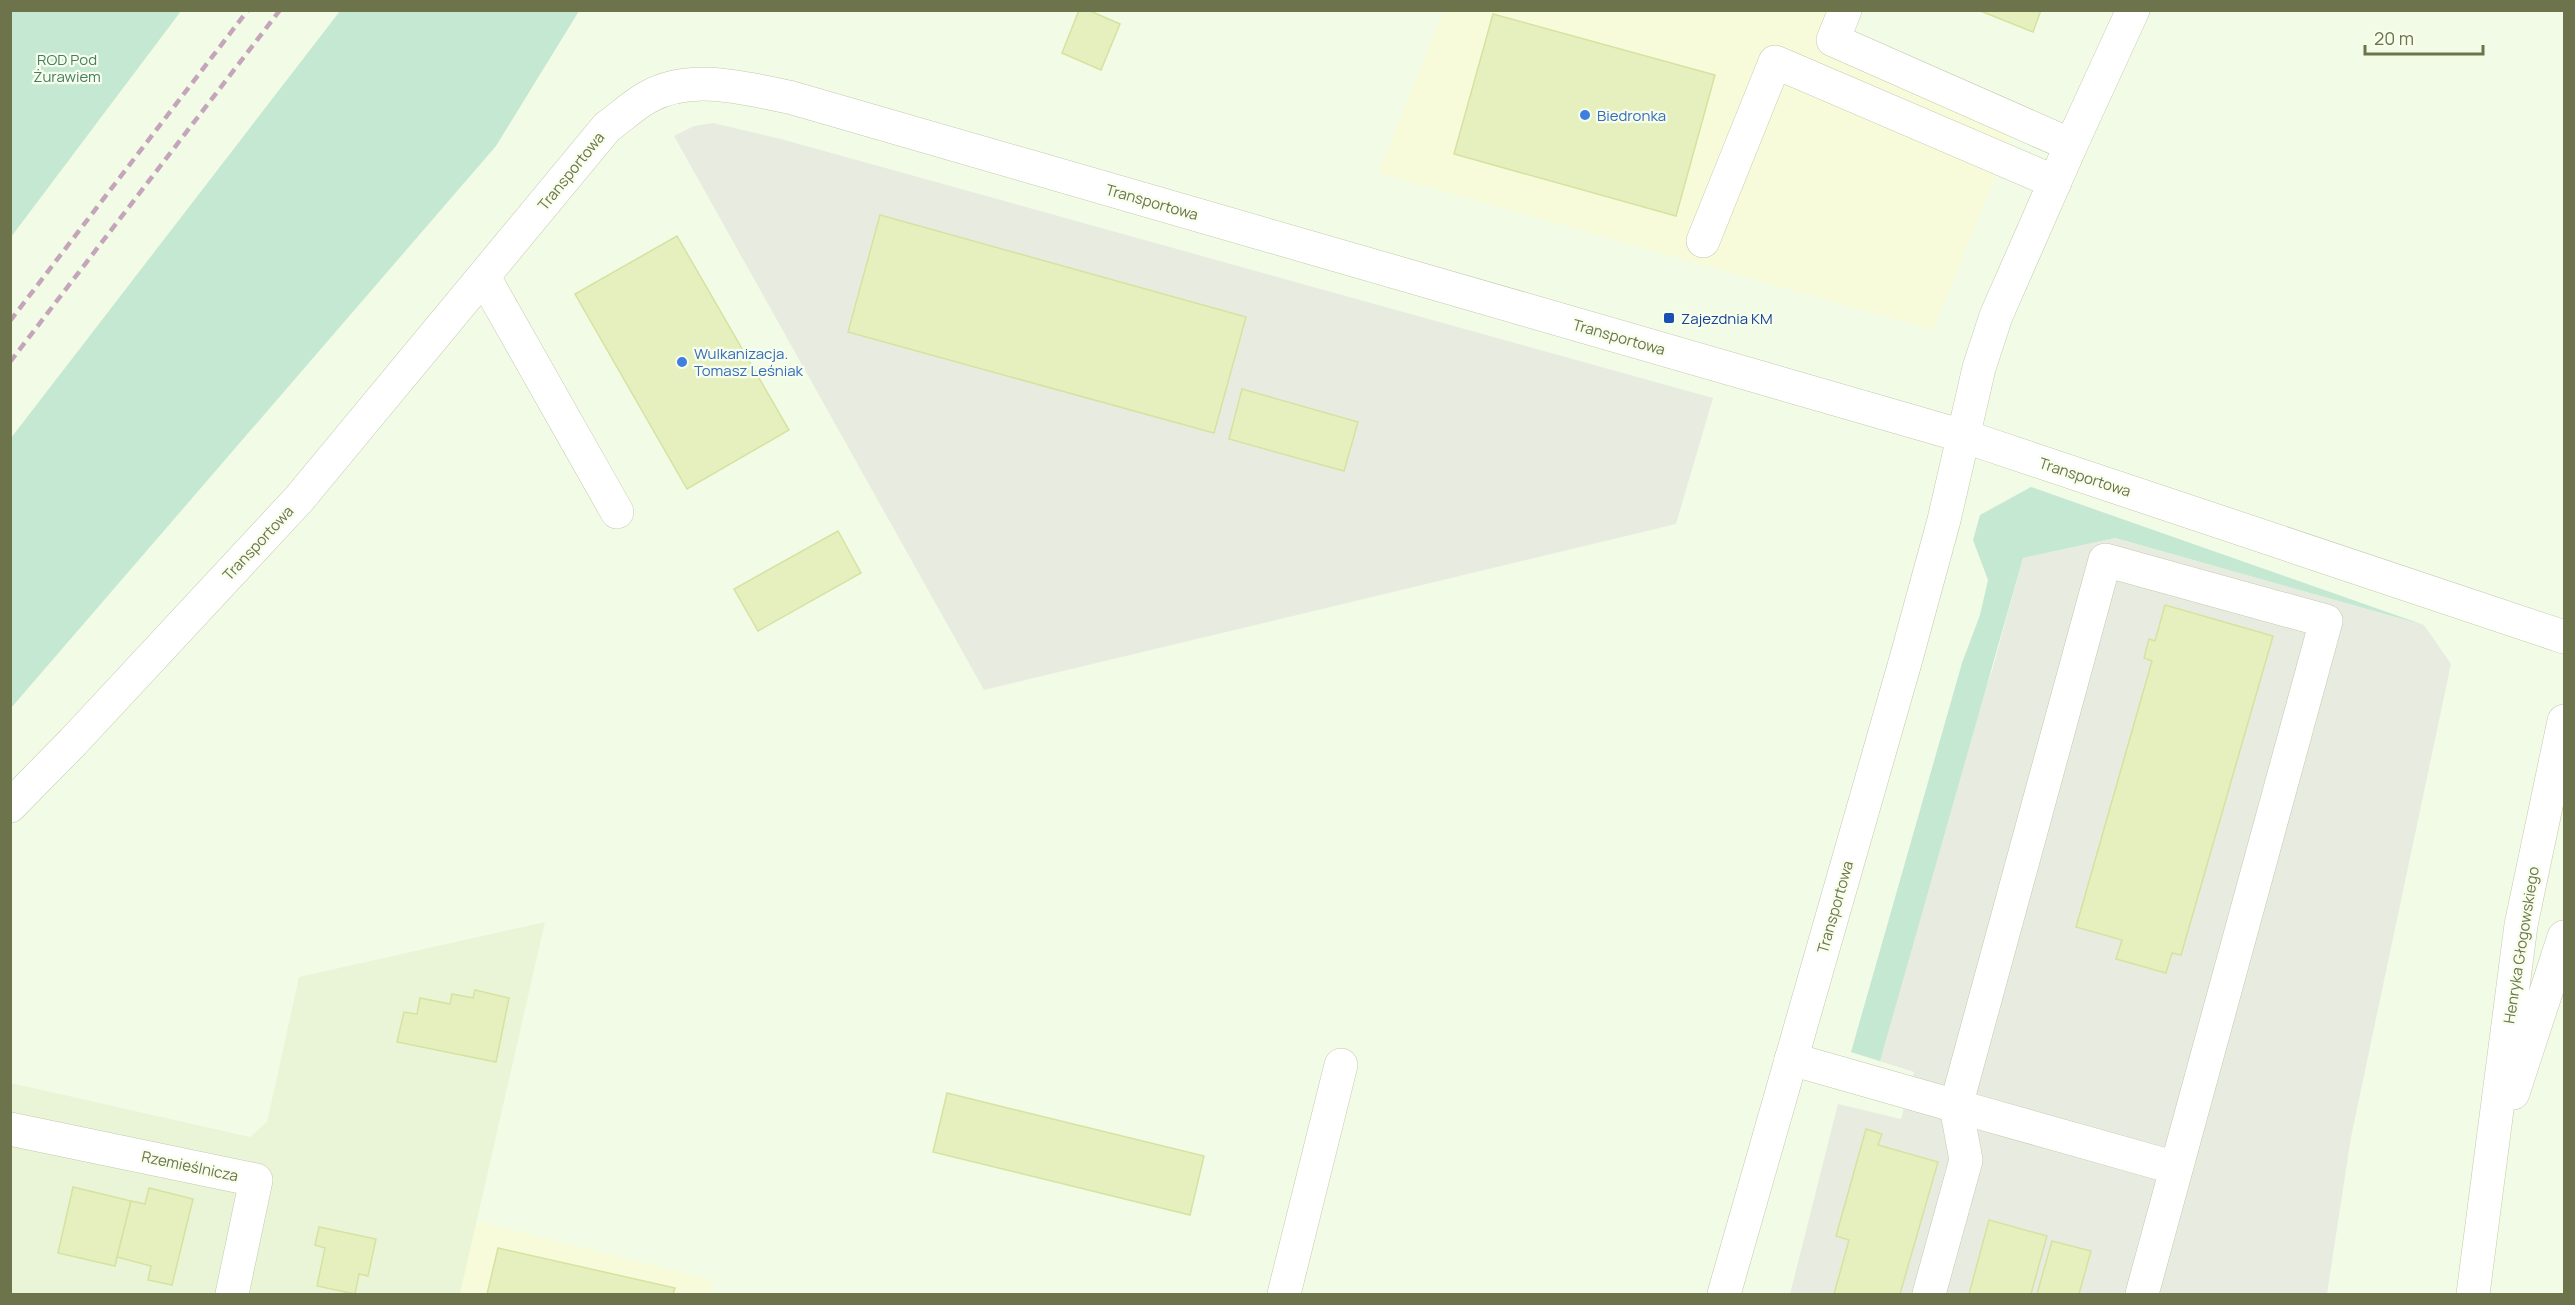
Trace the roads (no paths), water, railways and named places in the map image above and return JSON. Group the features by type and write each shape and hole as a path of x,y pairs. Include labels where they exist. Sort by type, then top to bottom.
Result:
{"street":[{"path":"1845,10 1833,40 2071,145"},
{"name":"Transportowa","path":"1724,1294 1906,659 1944,520 1979,368 1996,316 2133,10"},
{"path":"1703,241 1775,62 2055,182"},
{"name":"Transportowa","path":"10,806 73,742 298,499 607,128 648,96 688,84 729,85 789,97 1963,436 2565,637"},
{"path":"484,277 617,512"},
{"path":"1929,1294 1966,1160 1956,1106 2105,560 2326,621 2142,1294"},
{"name":"Henryka Głogowskiego","path":"2473,1294 2521,925 2565,721"},
{"name":"Henryka Głogowskiego","path":"2488,1172 2565,937"},
{"path":"1791,1059 2176,1168"},
{"path":"1284,1294 1341,1065"},
{"name":"Rzemieślnicza","path":"10,1129 256,1180 232,1294"}],"railway":[{"path":"10,321 248,10"},
{"path":"10,362 280,10"}],"place":[{"name":"Biedronka","path":"1585,115"},
{"name":"Zajezdnia KM","path":"1669,318"},
{"name":"Wulkanizacja. Tomasz Leśniak","path":"682,362"}],"park label":[{"name":"ROD Pod Żurawiem","path":"67,68"}]}
